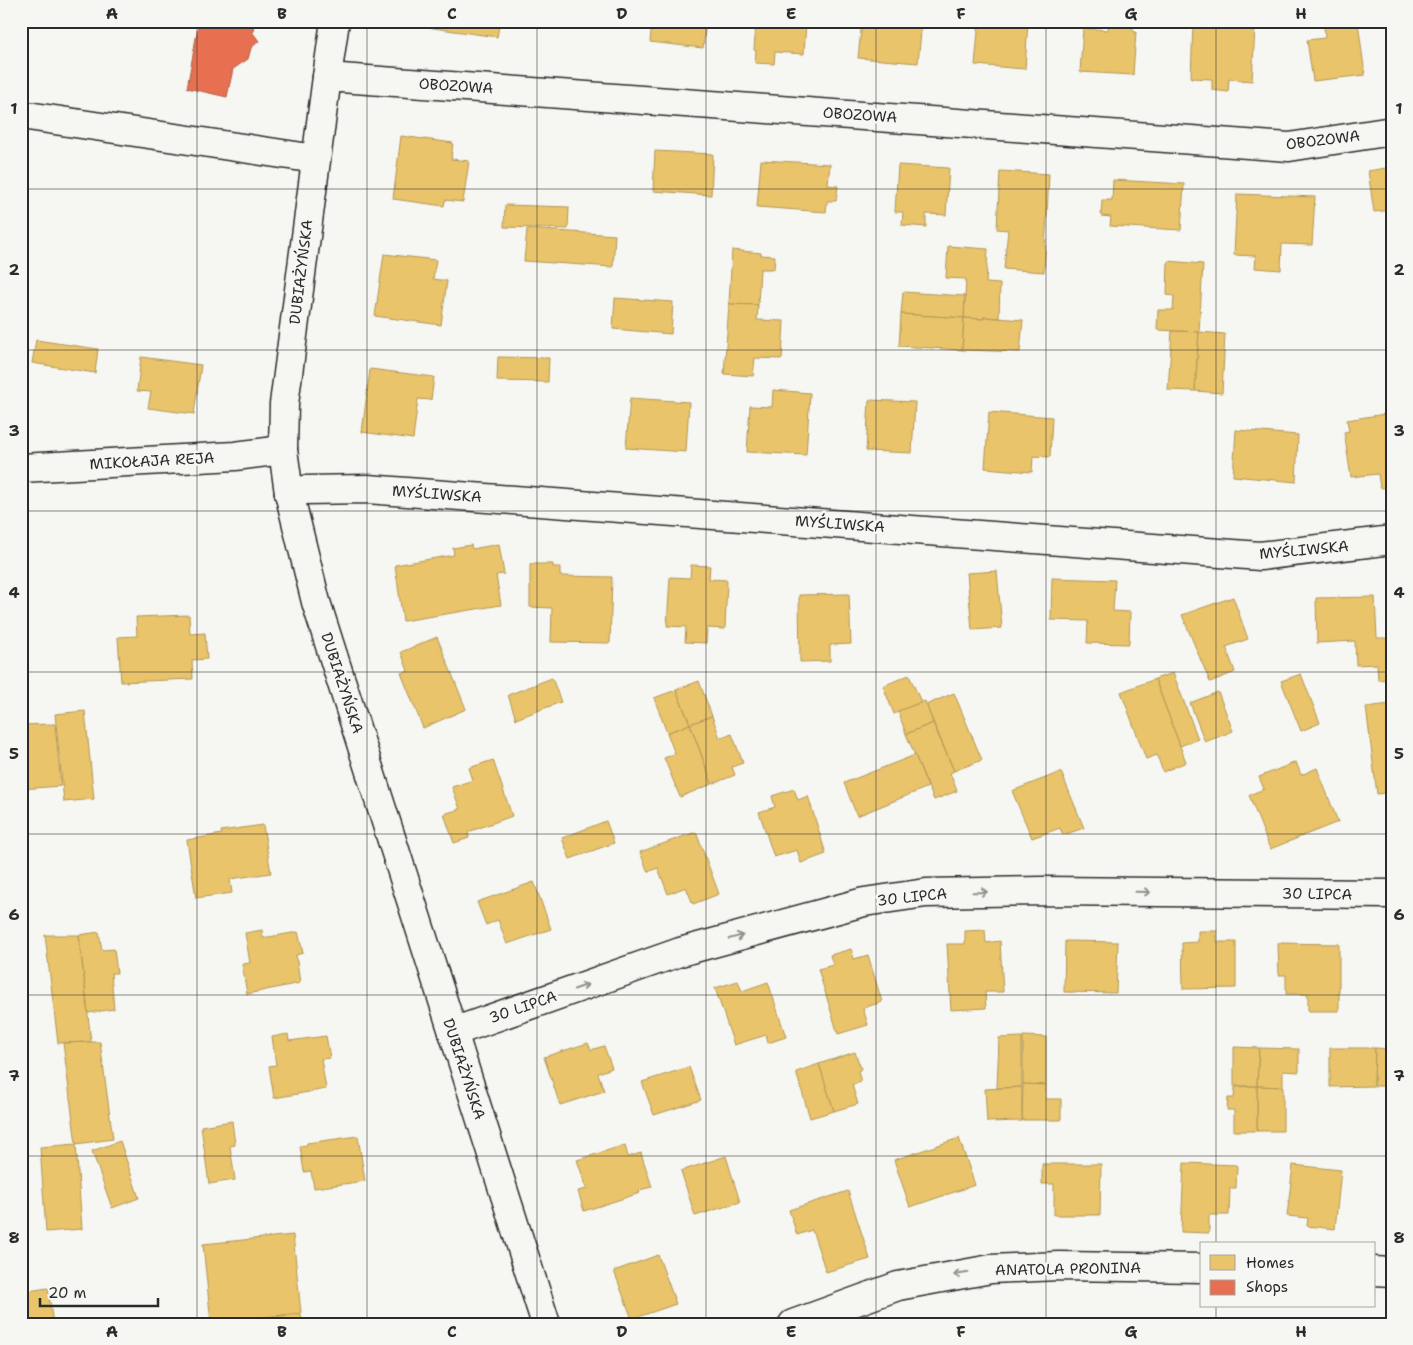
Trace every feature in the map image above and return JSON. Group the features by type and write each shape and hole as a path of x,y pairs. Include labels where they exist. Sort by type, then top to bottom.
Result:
{"street":[{"name":"DUBIAŻYŃSKA","path":"335,21 326,77 284,404 283,450 289,493 316,602 546,1324"},
{"name":"OBOZOWA","path":"326,77 1289,147 1392,131"},
{"path":"21,115 316,159"},
{"name":"MIKOŁAJA REJA","path":"21,468 235,456 283,450"},
{"name":"MYŚLIWSKA","path":"289,493 304,490 367,489 1260,556 1392,540"},
{"name":"30 LIPCA","path":"453,1032 680,952 864,902 926,893 1043,891 1392,894"},
{"name":"ANATOLA PRONINA","path":"792,1324 898,1286 991,1269 1058,1266 1200,1268"},
{"path":"1376,1271 1392,1272"}],"building: Homes":[{"path":"419,21 500,21 497,37 419,26"},
{"path":"652,21 706,21 703,48 650,42"},
{"path":"756,21 806,21 804,54 775,52 774,64 755,63"},
{"path":"862,21 922,21 918,63 858,58"},
{"path":"979,21 1028,21 1025,69 975,65"},
{"path":"1109,21 1133,21 1133,31 1136,32 1133,75 1080,72 1083,28 1108,30"},
{"path":"1218,21 1252,21 1252,28 1255,28 1252,81 1229,79 1228,92 1212,90 1212,79 1191,78 1193,24 1218,26"},
{"path":"1358,22 1365,75 1313,81 1307,40 1325,38 1324,26"},
{"path":"401,136 453,143 451,159 469,161 463,202 445,200 444,206 393,199"},
{"path":"655,151 713,154 711,195 653,191"},
{"path":"761,160 830,164 828,185 838,186 836,201 827,201 826,212 757,207"},
{"path":"898,165 949,168 946,215 926,214 926,227 902,225 903,212 895,212"},
{"path":"1392,167 1392,210 1374,212 1368,171"},
{"path":"1000,171 1049,174 1044,272 1004,269 1008,230 997,229"},
{"path":"1113,180 1184,184 1181,230 1110,226 1111,217 1101,216 1102,200 1112,200"},
{"path":"1237,194 1315,197 1312,245 1282,244 1281,270 1255,268 1256,256 1234,255"},
{"path":"505,205 569,207 568,229 504,227"},
{"path":"527,229 615,235 613,267 524,261"},
{"path":"948,246 988,249 986,283 1000,284 999,318 964,318 966,279 946,278"},
{"path":"732,250 775,256 774,269 760,269 758,305 729,304"},
{"path":"384,254 436,260 433,279 447,281 441,325 375,316"},
{"path":"1168,261 1203,264 1199,332 1157,330 1158,310 1173,310 1174,296 1167,295"},
{"path":"903,292 965,296 964,318 901,314"},
{"path":"615,298 673,302 671,334 613,329"},
{"path":"729,304 758,305 757,320 784,321 782,359 755,358 753,376 724,374"},
{"path":"901,314 964,318 962,350 899,346"},
{"path":"984,317 1023,320 1020,352 962,350 964,318 984,319"},
{"path":"1172,331 1199,332 1195,391 1168,390"},
{"path":"1199,332 1225,334 1222,393 1195,391"},
{"path":"36,340 98,349 95,373 32,363"},
{"path":"141,357 201,365 194,414 148,408 151,392 137,391"},
{"path":"498,357 549,358 548,382 497,381"},
{"path":"370,369 434,377 431,400 418,399 413,439 362,432"},
{"path":"773,390 810,393 806,455 747,452 750,406 772,407"},
{"path":"630,398 689,402 686,452 626,448"},
{"path":"869,400 915,402 912,453 866,451"},
{"path":"989,412 1052,417 1050,457 1033,456 1032,472 985,468"},
{"path":"1391,413 1392,487 1380,488 1378,474 1351,477 1344,432 1349,431 1347,420"},
{"path":"1236,430 1298,435 1296,482 1233,476"},
{"path":"499,544 504,574 496,575 501,605 403,621 395,565 454,555 453,548 471,545 472,549"},
{"path":"530,564 553,564 553,567 560,567 560,576 612,577 610,643 551,642 552,608 530,607"},
{"path":"691,565 710,566 709,579 727,580 725,629 707,628 706,643 685,642 686,627 667,626 670,577 690,578"},
{"path":"997,571 1002,628 972,630 967,573"},
{"path":"1052,578 1115,580 1113,611 1130,612 1129,644 1087,643 1088,621 1051,620"},
{"path":"849,594 851,644 830,645 830,661 800,662 799,595"},
{"path":"1233,597 1248,639 1226,647 1235,672 1210,682 1182,615"},
{"path":"1375,597 1377,638 1392,638 1392,679 1378,680 1377,664 1356,665 1355,641 1317,643 1316,598"},
{"path":"189,615 190,634 205,633 207,659 192,660 193,679 121,682 118,637 137,636 136,617"},
{"path":"437,637 466,709 423,728 401,673 408,671 401,652"},
{"path":"1173,673 1198,739 1180,746 1155,679"},
{"path":"1301,674 1320,723 1301,731 1281,681"},
{"path":"909,675 921,702 894,714 883,686"},
{"path":"552,678 561,702 516,719 508,695"},
{"path":"1155,679 1186,762 1163,772 1157,755 1146,759 1121,692"},
{"path":"699,681 712,716 690,724 676,690"},
{"path":"676,690 690,724 667,733 654,698"},
{"path":"1218,692 1233,731 1205,742 1190,703"},
{"path":"954,693 982,760 954,771 926,705"},
{"path":"925,701 933,723 906,734 898,711"},
{"path":"1390,704 1392,717 1392,792 1377,794 1366,707"},
{"path":"85,711 94,799 64,802 55,714"},
{"path":"712,716 720,738 732,734 743,763 732,767 735,775 712,784 690,724"},
{"path":"933,723 954,771 950,773 957,791 934,800 906,734"},
{"path":"55,724 61,786 21,789 21,725"},
{"path":"690,724 712,784 680,797 664,758 675,754 667,733"},
{"path":"915,755 928,787 857,816 844,783"},
{"path":"493,760 512,816 468,832 469,838 454,843 444,814 460,809 452,787 473,780 469,768"},
{"path":"1296,762 1301,775 1317,768 1338,822 1270,849 1249,795 1264,789 1259,777"},
{"path":"1061,772 1084,828 1063,835 1060,828 1032,838 1012,791"},
{"path":"794,789 798,800 808,796 826,854 801,863 797,850 774,857 759,812 775,807 772,796"},
{"path":"606,821 614,843 570,859 562,838"},
{"path":"263,825 271,873 230,879 232,893 196,898 187,840 222,834 221,831"},
{"path":"696,832 719,894 693,904 686,887 668,894 658,868 648,872 640,852"},
{"path":"534,882 551,929 507,944 498,920 486,925 477,902"},
{"path":"262,930 263,938 298,932 303,953 296,955 300,983 247,994 242,964 250,963 245,933"},
{"path":"985,930 986,943 1000,941 1003,992 985,992 986,1008 951,1010 947,944 965,944 965,931"},
{"path":"1198,931 1217,931 1217,942 1236,942 1236,988 1183,989 1182,943 1198,942"},
{"path":"99,932 102,950 114,949 117,973 111,973 114,1009 88,1013 79,935"},
{"path":"45,935 79,935 91,1042 58,1043"},
{"path":"1065,941 1118,942 1116,993 1064,992"},
{"path":"1278,943 1339,944 1339,1011 1308,1011 1308,994 1286,994 1286,975 1279,975"},
{"path":"851,949 854,959 868,955 882,1002 863,1008 868,1025 838,1034 818,969 833,965 830,955"},
{"path":"738,981 742,991 768,982 786,1037 768,1043 766,1035 734,1045 715,988"},
{"path":"288,1034 289,1041 326,1036 330,1058 321,1059 326,1089 274,1098 269,1066 276,1065 272,1037"},
{"path":"1023,1036 1046,1037 1046,1085 1023,1084"},
{"path":"1022,1037 1022,1087 997,1088 999,1038"},
{"path":"100,1042 113,1139 76,1144 63,1043"},
{"path":"588,1043 591,1050 604,1046 612,1068 598,1073 604,1091 560,1105 544,1057"},
{"path":"1234,1047 1259,1048 1257,1086 1234,1086"},
{"path":"1259,1048 1299,1049 1299,1072 1283,1071 1283,1087 1257,1086"},
{"path":"1330,1048 1375,1048 1374,1086 1330,1087"},
{"path":"1375,1048 1392,1049 1392,1086 1374,1086"},
{"path":"855,1052 861,1069 858,1071 861,1082 852,1085 858,1104 834,1111 819,1064"},
{"path":"819,1064 834,1111 810,1118 796,1072"},
{"path":"689,1067 701,1100 654,1115 642,1082"},
{"path":"1023,1084 1046,1085 1046,1099 1061,1099 1061,1120 1022,1120"},
{"path":"1257,1086 1283,1087 1283,1131 1257,1131"},
{"path":"1257,1086 1257,1131 1234,1131 1234,1110 1227,1110 1228,1098 1234,1098 1235,1087"},
{"path":"1022,1087 1022,1121 987,1122 985,1089"},
{"path":"232,1121 235,1145 230,1146 235,1180 209,1184 201,1126"},
{"path":"358,1136 365,1181 314,1188 311,1171 304,1172 300,1146 307,1145 307,1143"},
{"path":"959,1138 975,1185 910,1207 894,1160"},
{"path":"120,1141 139,1198 112,1208 92,1151"},
{"path":"76,1144 82,1229 46,1232 40,1147"},
{"path":"625,1145 628,1157 641,1153 652,1187 639,1190 640,1193 584,1211 578,1191 587,1189 577,1160"},
{"path":"726,1156 740,1202 695,1216 681,1171"},
{"path":"1184,1163 1237,1165 1236,1188 1230,1188 1229,1215 1209,1215 1209,1233 1181,1232"},
{"path":"1042,1164 1101,1164 1100,1215 1054,1215 1054,1184 1042,1184"},
{"path":"1293,1165 1341,1170 1335,1229 1307,1226 1308,1218 1287,1216"},
{"path":"848,1191 870,1259 826,1272 812,1230 797,1235 789,1210"},
{"path":"293,1235 301,1313 211,1323 203,1244"},
{"path":"658,1255 676,1304 632,1319 614,1271"},
{"path":"48,1288 53,1324 21,1324 21,1292"},
{"path":"301,1314 302,1324 260,1324 259,1318"}],"building: Shops":[{"path":"199,21 254,21 253,33 259,41 251,48 248,59 233,69 227,97 187,88"}]}
